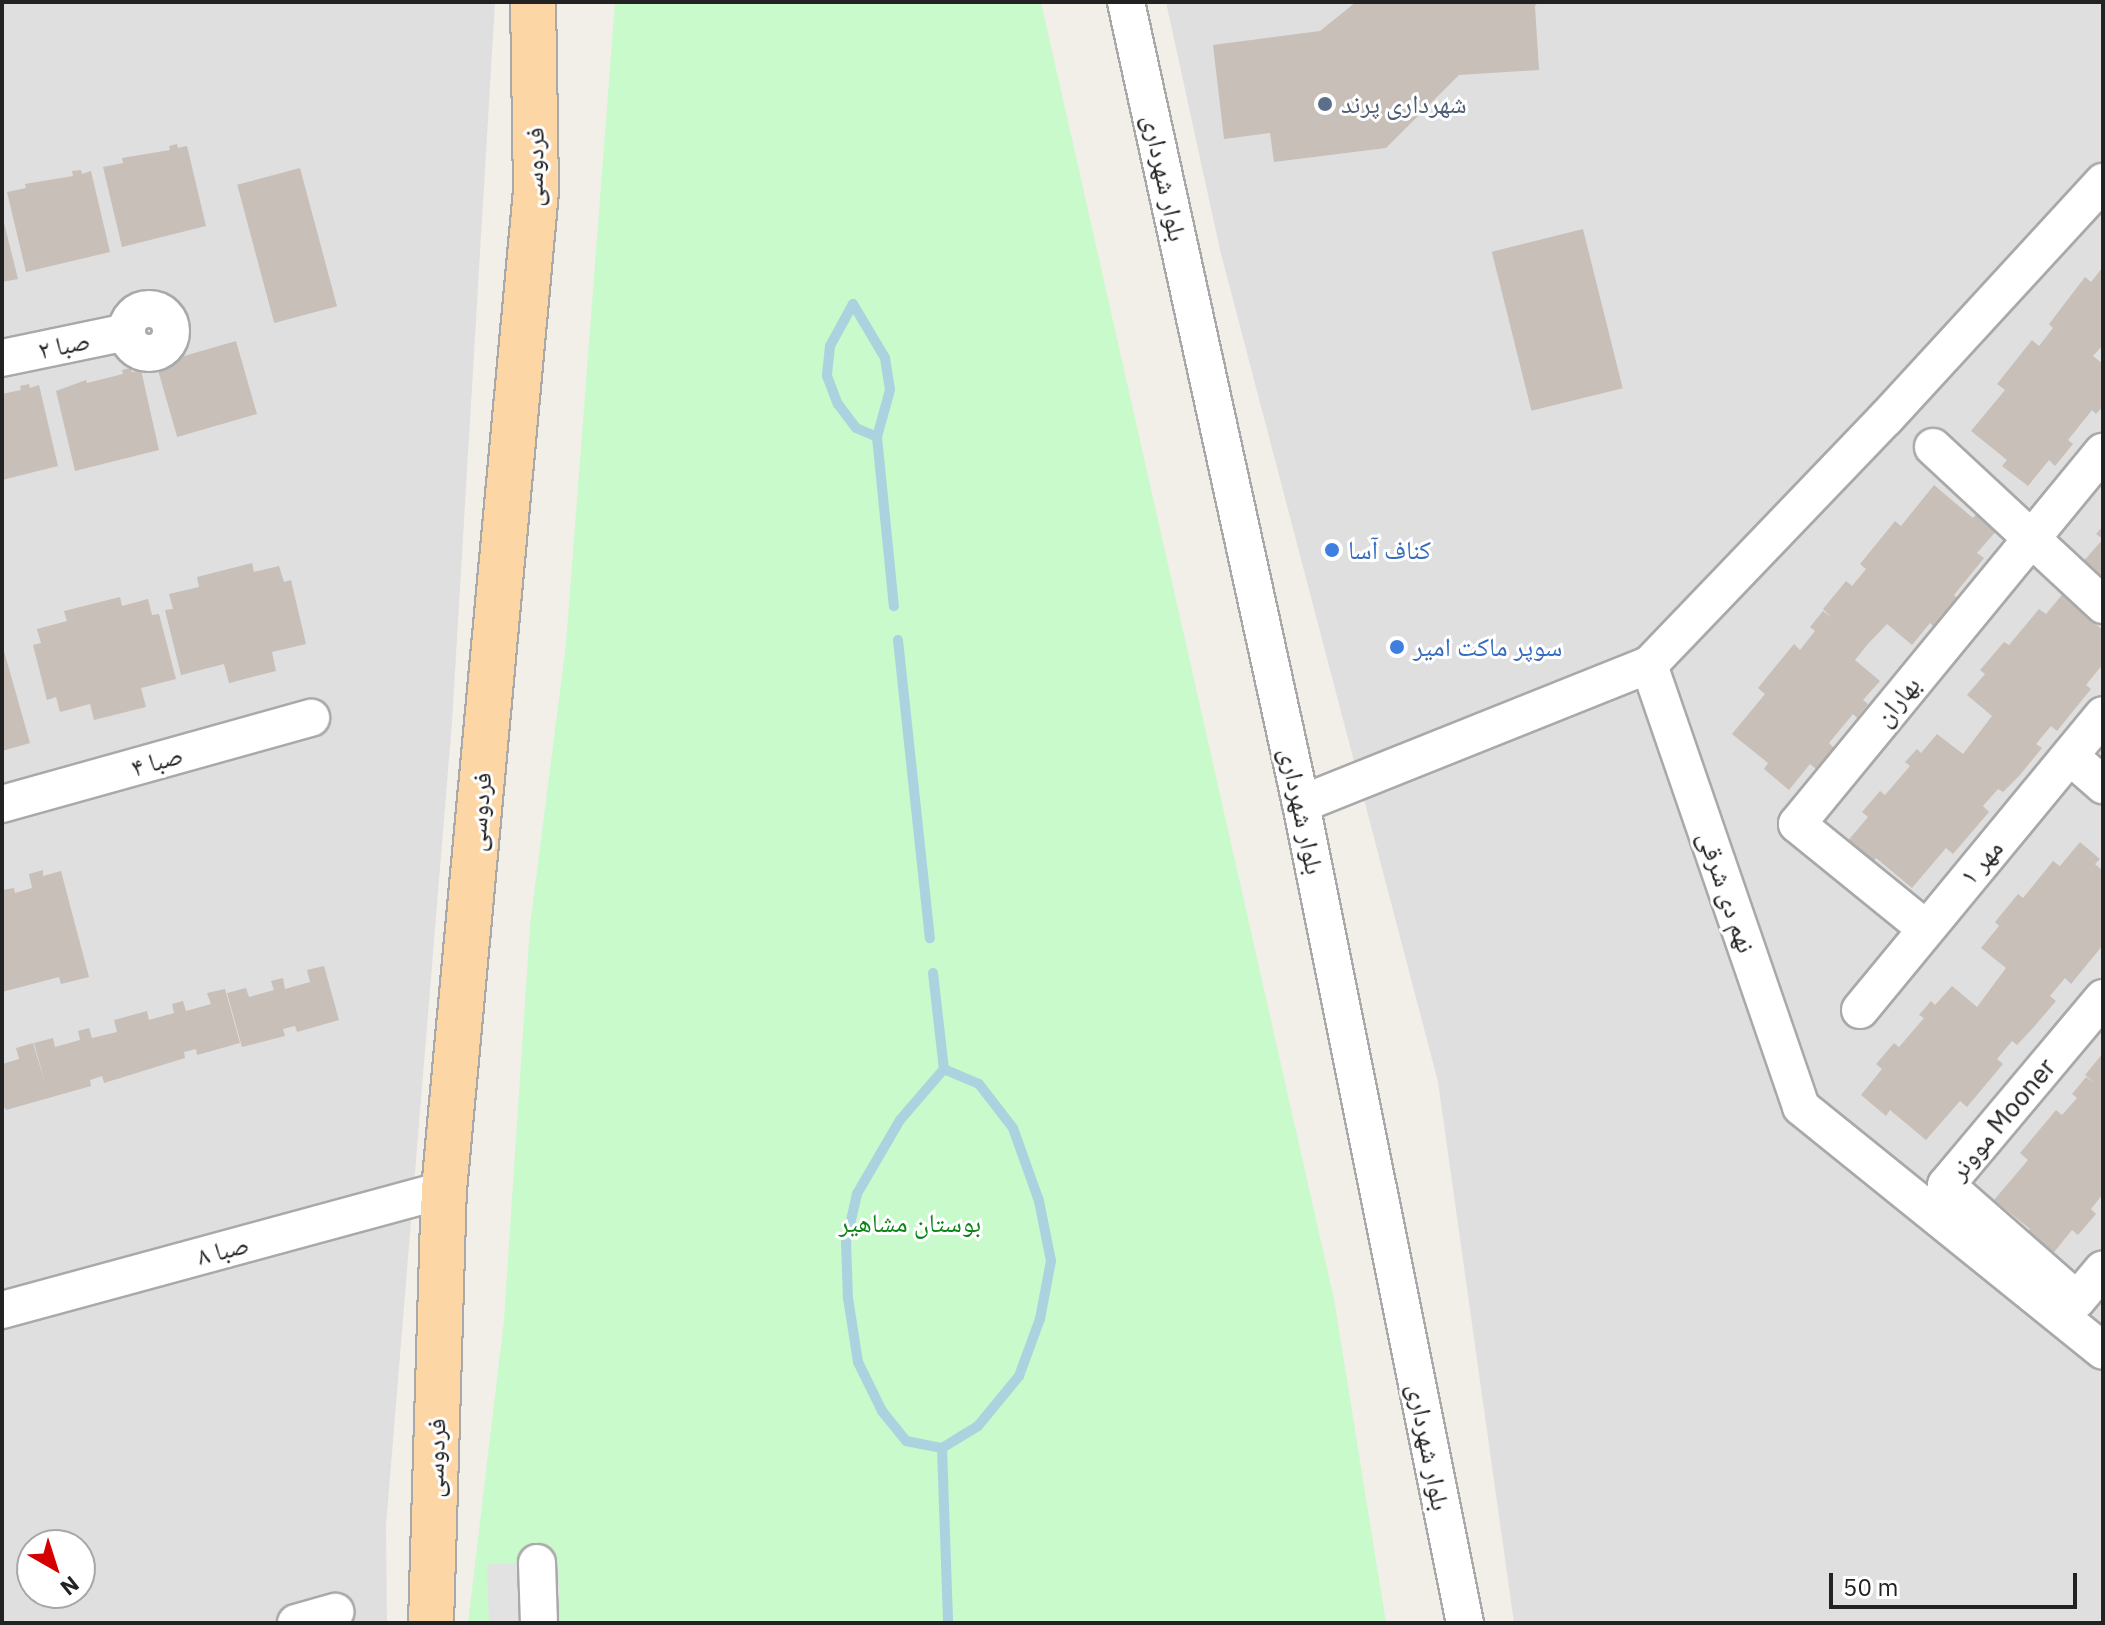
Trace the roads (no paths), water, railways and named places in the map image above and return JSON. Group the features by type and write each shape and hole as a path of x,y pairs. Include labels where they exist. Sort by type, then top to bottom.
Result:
{"main road":[{"name":"فردوسی","path":"431,1623 444,1190 536,190 533,2"}],"street":[{"name":"بلوار شهرداری","path":"1126,2 1301,804 1465,1623"},
{"path":"1301,804 1649,665 1886,418 2103,182"},
{"name":"صبا ۲","path":"2,358 126,332"},
{"path":"1933,447 2103,605"},
{"name":"بهاران","path":"1925,928 1797,824 2103,451"},
{"name":"نهم دی شرقی","path":"1649,665 1801,1107 2103,1351"},
{"name":"مهر ۱","path":"1860,1010 2103,715"},
{"name":"صبا ۴","path":"2,804 311,718"},
{"path":"2071,757 2103,785"},
{"name":"موونر Mooner","path":"2103,998 1946,1185 2077,1300 2103,1269"},
{"name":"صبا ۸","path":"2,1310 444,1190"},
{"path":"537,1563 539,1623"},
{"path":"296,1623 335,1612"}],"waterway":[{"path":"853,304 885,358 890,390 877,437 894,606"},
{"path":"853,304 830,346 827,376 838,404 856,428 877,437"},
{"path":"898,640 930,938"},
{"path":"933,973 944,1069 900,1120 857,1194 846,1242 848,1298 858,1362 882,1411 906,1441 942,1448 948,1623"},
{"path":"942,1448 978,1426 1019,1376 1040,1319 1051,1261 1039,1201 1013,1128 979,1084 944,1069"}],"place":[{"name":"شهرداری پرند","path":"1325,104"},
{"name":"کناف آسا","path":"1332,550"},
{"name":"سوپر ماکت امیر","path":"1397,647"}],"park label":[{"name":"بوستان مشاهیر","path":"910,1223"}]}
